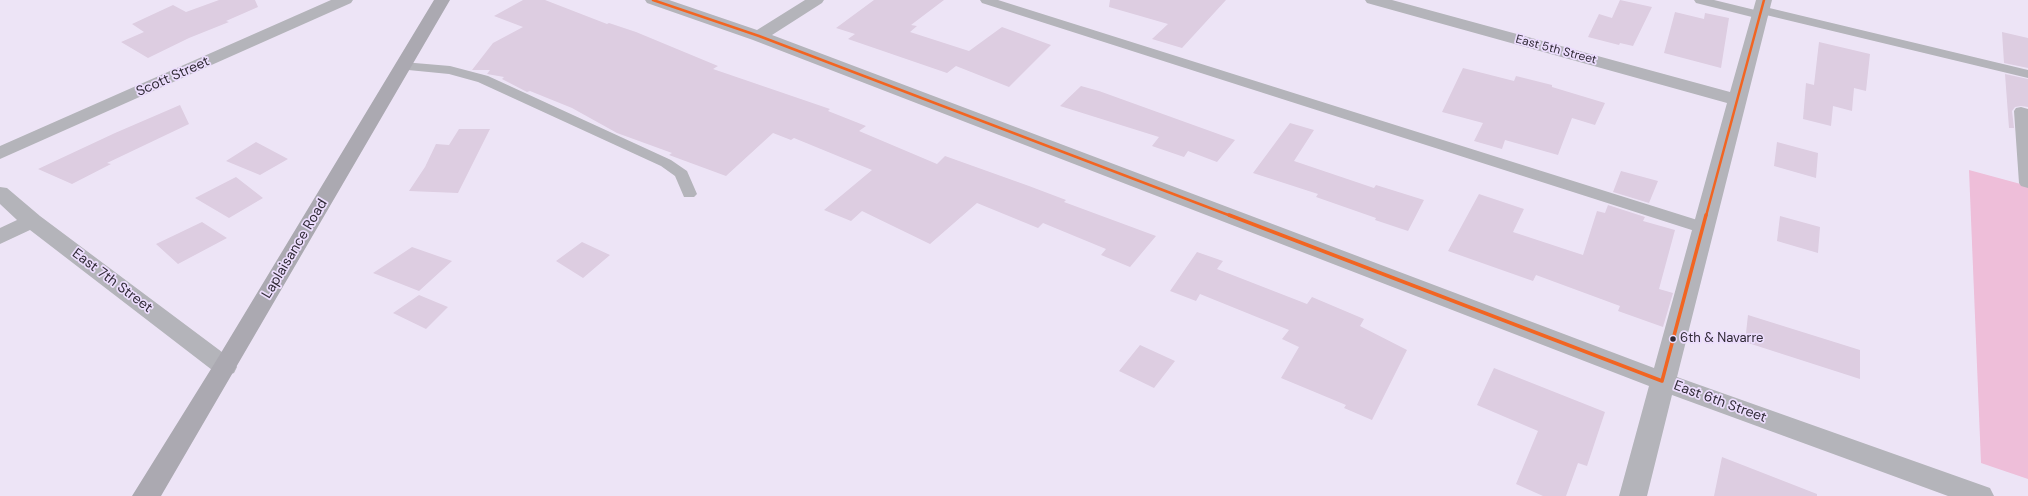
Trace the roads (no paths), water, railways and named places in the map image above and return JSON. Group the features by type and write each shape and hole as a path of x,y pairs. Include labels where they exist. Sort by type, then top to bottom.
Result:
{"street":[{"name":"Scott Street","path":"0,154 345,0"},
{"name":"Laplaisance Road","path":"146,496 225,367 442,0"},
{"name":"East 6th Street","path":"652,0 759,36 1662,381 1980,496"},
{"path":"759,36 816,0"},
{"name":"East 5th Street","path":"1373,0 1738,100"},
{"path":"1633,496 1662,381 1762,8"},
{"name":"East 7th Street","path":"0,194 32,221 225,367"},
{"path":"0,237 32,221"}],"lane":[{"path":"986,0 1704,228"},
{"path":"1700,0 1762,8 2028,74"},
{"path":"403,66 450,70 483,79 666,163 682,174 689,194"},
{"path":"2028,113 2021,111 2026,183 2028,183"}],"place":[{"name":"6th & Navarre","path":"1673,339"}]}
